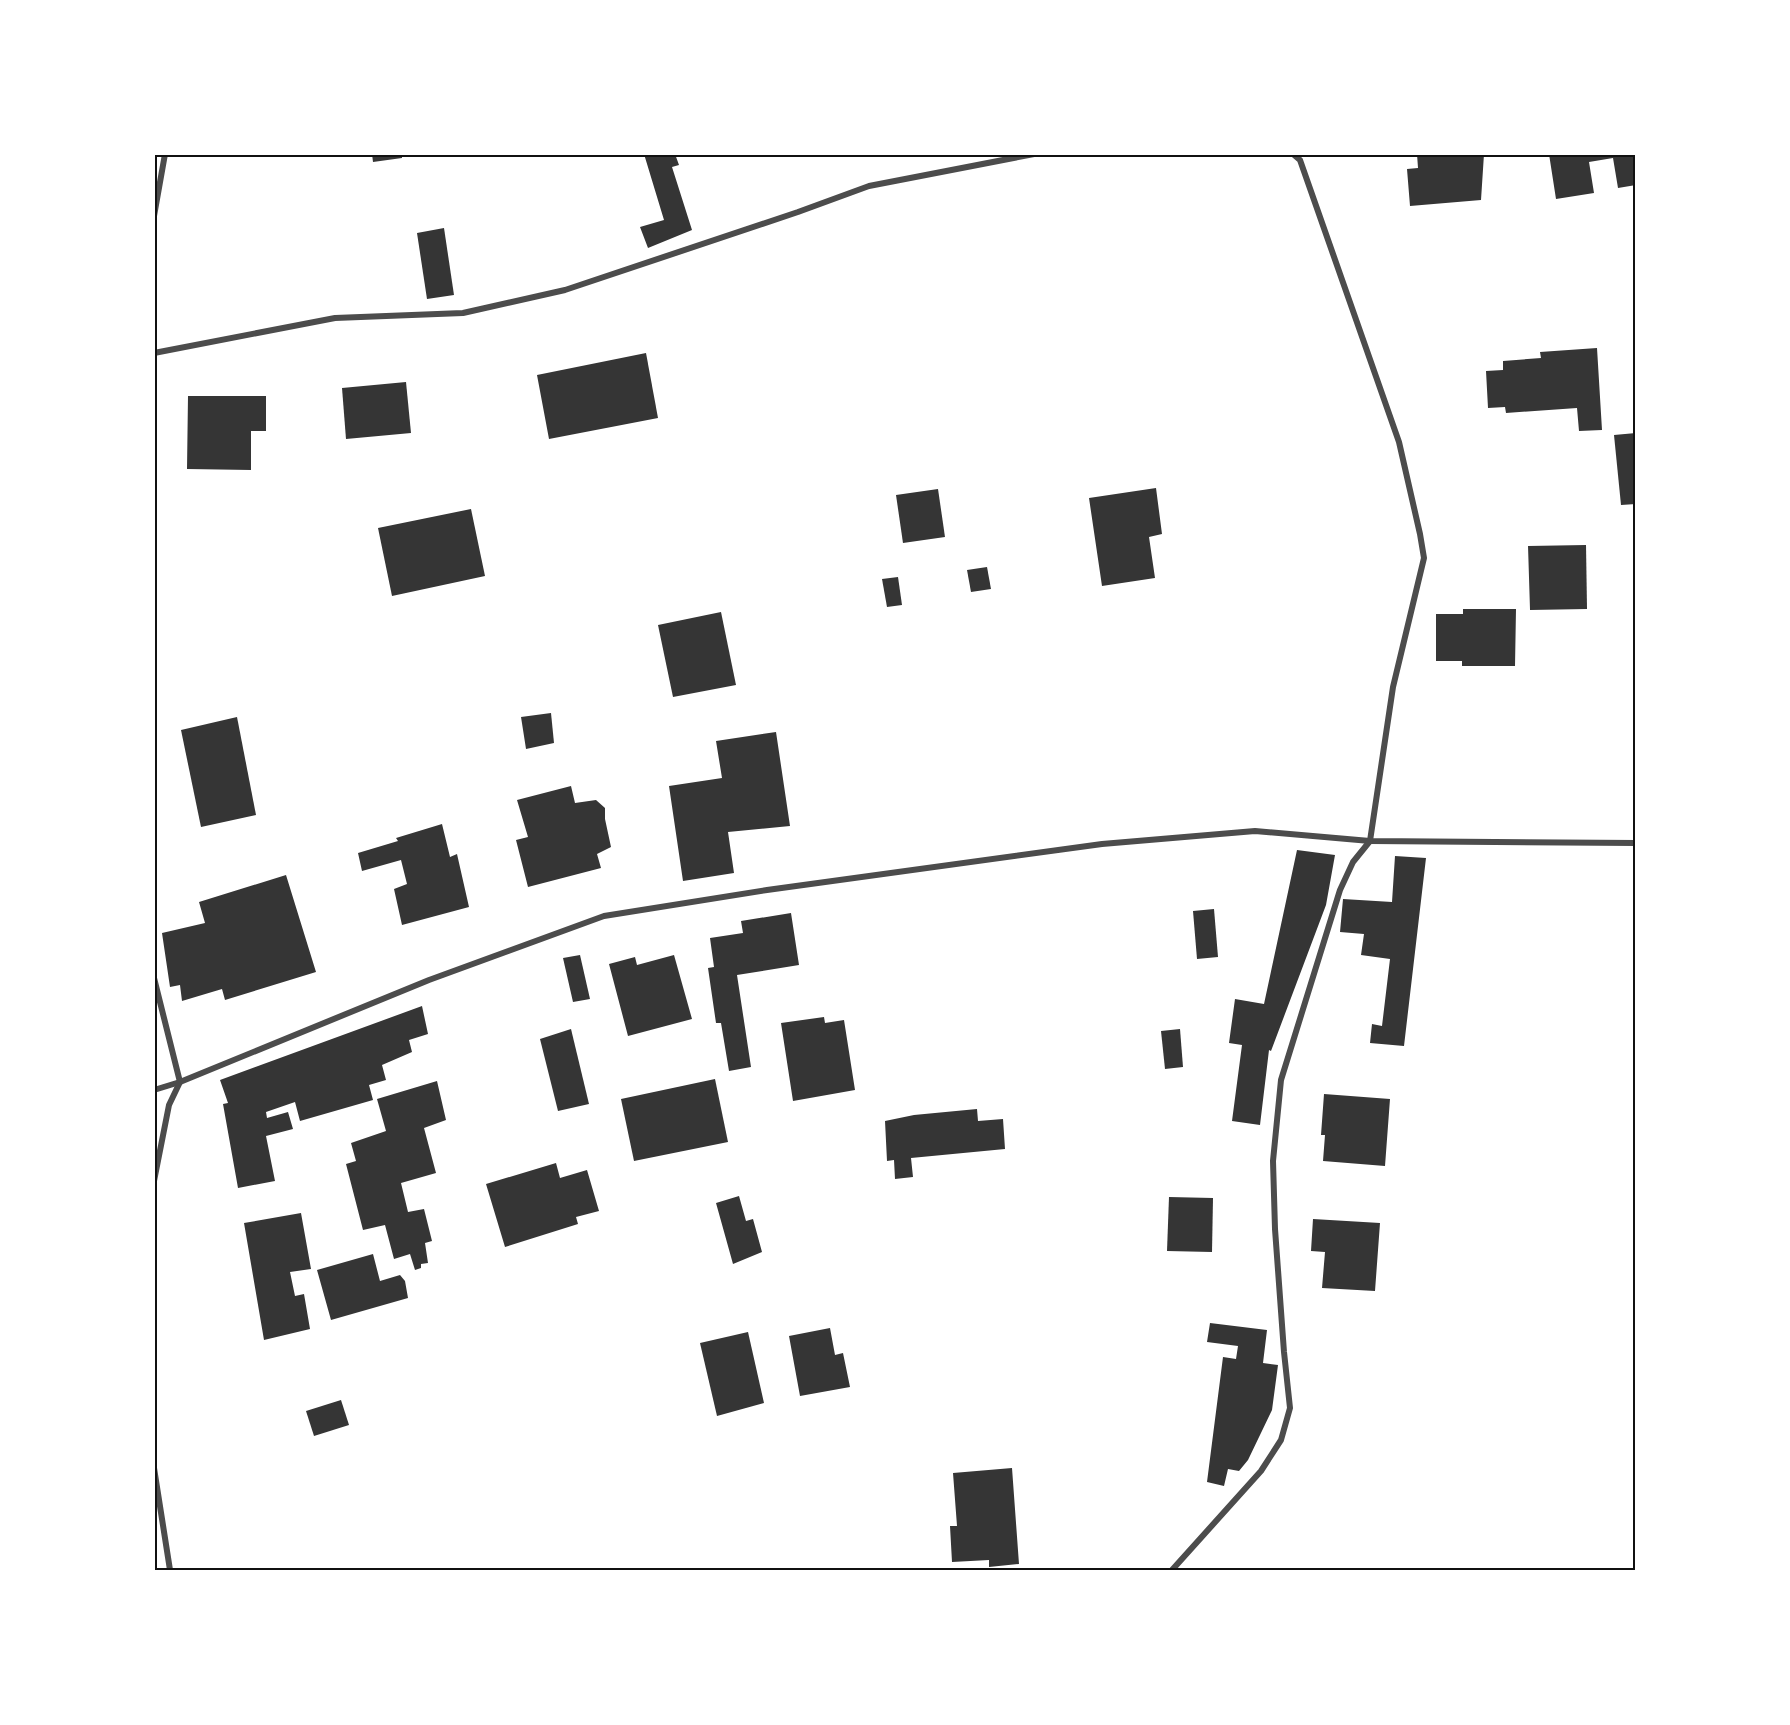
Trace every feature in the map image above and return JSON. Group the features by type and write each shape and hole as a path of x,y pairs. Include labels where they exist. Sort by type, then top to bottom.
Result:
{"street":[{"path":"154,216 165,154"},
{"path":"154,353 335,318 463,313 554,293 870,186 1034,154"},
{"path":"1172,1570 1261,1472 1281,1440 1290,1408 1275,1229 1274,1161 1281,1080 1340,890 1353,862 1370,842 1393,687 1424,558 1399,442 1302,157 1293,154"},
{"path":"154,1090 180,1082 429,980 604,916 767,890 1102,844 1255,831 1370,842 1635,843"},
{"path":"154,978 180,1082 169,1105 154,1182"},
{"path":"154,1468 170,1570"}],"building":[{"path":"372,154 402,154 402,158 373,162"},
{"path":"644,154 675,154 679,165 672,167 692,230 648,248 640,227 664,220"},
{"path":"1417,154 1484,154 1481,200 1410,206 1407,169 1418,168"},
{"path":"1549,154 1636,154 1636,185 1618,188 1613,158 1589,162 1594,193 1556,199"},
{"path":"444,228 454,295 427,299 417,233"},
{"path":"1597,348 1602,430 1579,431 1577,408 1506,413 1505,407 1488,408 1486,371 1503,370 1503,361 1541,358 1540,352"},
{"path":"646,353 658,418 549,439 537,375"},
{"path":"406,382 411,433 346,439 342,388"},
{"path":"188,396 266,396 266,431 251,431 251,470 187,469"},
{"path":"1636,433 1636,504 1621,505 1614,435"},
{"path":"1156,488 1162,534 1149,537 1155,578 1102,586 1089,498"},
{"path":"938,489 945,537 903,543 896,495"},
{"path":"471,509 485,576 392,596 378,528"},
{"path":"1586,545 1587,609 1530,610 1528,546"},
{"path":"987,567 991,589 971,592 967,570"},
{"path":"898,577 902,605 887,607 882,579"},
{"path":"1463,609 1516,609 1515,666 1462,666 1462,661 1436,661 1436,614 1463,614"},
{"path":"721,612 736,685 673,697 658,625"},
{"path":"551,713 554,743 526,749 521,717"},
{"path":"237,717 256,815 201,827 181,730"},
{"path":"776,732 790,826 728,832 734,873 683,881 669,786 722,778 716,741"},
{"path":"571,786 575,803 596,800 605,808 611,847 597,854 601,868 528,887 516,840 528,837 517,800"},
{"path":"442,824 450,857 457,854 469,907 402,925 394,889 407,884 401,860 362,871 358,853"},
{"path":"1297,850 1335,855 1326,905 1271,1051 1269,1050 1260,1125 1232,1121 1242,1045 1229,1043 1235,999 1264,1004"},
{"path":"1395,856 1426,858 1404,1046 1370,1043 1372,1024 1382,1026 1390,959 1361,955 1364,934 1340,932 1343,899 1392,902"},
{"path":"286,875 316,972 225,1000 222,989 182,1001 180,985 170,987 162,933 205,923 199,902"},
{"path":"1214,909 1218,957 1197,959 1193,911"},
{"path":"791,913 799,965 737,975 751,1067 729,1071 721,1023 716,1023 708,968 714,967 710,938 743,933 741,921"},
{"path":"580,955 590,999 573,1002 563,958"},
{"path":"674,955 692,1019 628,1036 609,964 635,957 637,965"},
{"path":"422,1006 428,1034 409,1040 412,1052 382,1065 386,1080 369,1085 373,1100 300,1121 295,1102 266,1112 267,1118 288,1112 293,1129 266,1136 275,1181 238,1188 223,1104 228,1103 220,1080"},
{"path":"824,1017 825,1023 844,1020 855,1090 793,1101 781,1023"},
{"path":"571,1029 589,1104 558,1111 540,1039"},
{"path":"1180,1029 1183,1067 1165,1069 1161,1031"},
{"path":"715,1079 728,1142 634,1161 621,1099"},
{"path":"437,1081 446,1120 424,1128 436,1173 401,1183 408,1212 424,1209 432,1241 425,1243 428,1263 421,1264 421,1268 415,1270 410,1254 394,1259 385,1225 363,1230 346,1164 356,1161 351,1143 386,1131 377,1099"},
{"path":"1324,1094 1390,1099 1385,1166 1323,1161 1325,1135 1321,1135"},
{"path":"977,1109 978,1121 1003,1119 1005,1149 911,1158 913,1177 895,1179 894,1160 887,1161 885,1121 914,1115"},
{"path":"556,1163 560,1178 587,1170 599,1211 576,1217 578,1224 505,1247 486,1184"},
{"path":"739,1196 746,1221 753,1219 762,1252 733,1264 716,1203"},
{"path":"1169,1197 1213,1198 1212,1252 1167,1251"},
{"path":"301,1213 311,1269 290,1272 295,1296 304,1294 310,1329 264,1340 244,1223"},
{"path":"1313,1219 1380,1223 1375,1291 1322,1288 1325,1252 1311,1251"},
{"path":"373,1254 380,1281 400,1275 405,1281 408,1298 331,1320 317,1270"},
{"path":"1210,1323 1267,1330 1263,1363 1278,1365 1272,1410 1248,1460 1239,1471 1228,1469 1224,1486 1207,1482 1223,1357 1236,1359 1238,1346 1207,1342"},
{"path":"830,1328 835,1355 843,1353 850,1387 800,1396 789,1336"},
{"path":"748,1332 764,1403 717,1416 700,1343"},
{"path":"341,1400 349,1425 314,1436 306,1411"},
{"path":"1012,1468 1019,1564 989,1567 989,1560 952,1562 950,1526 957,1526 953,1473"}]}
